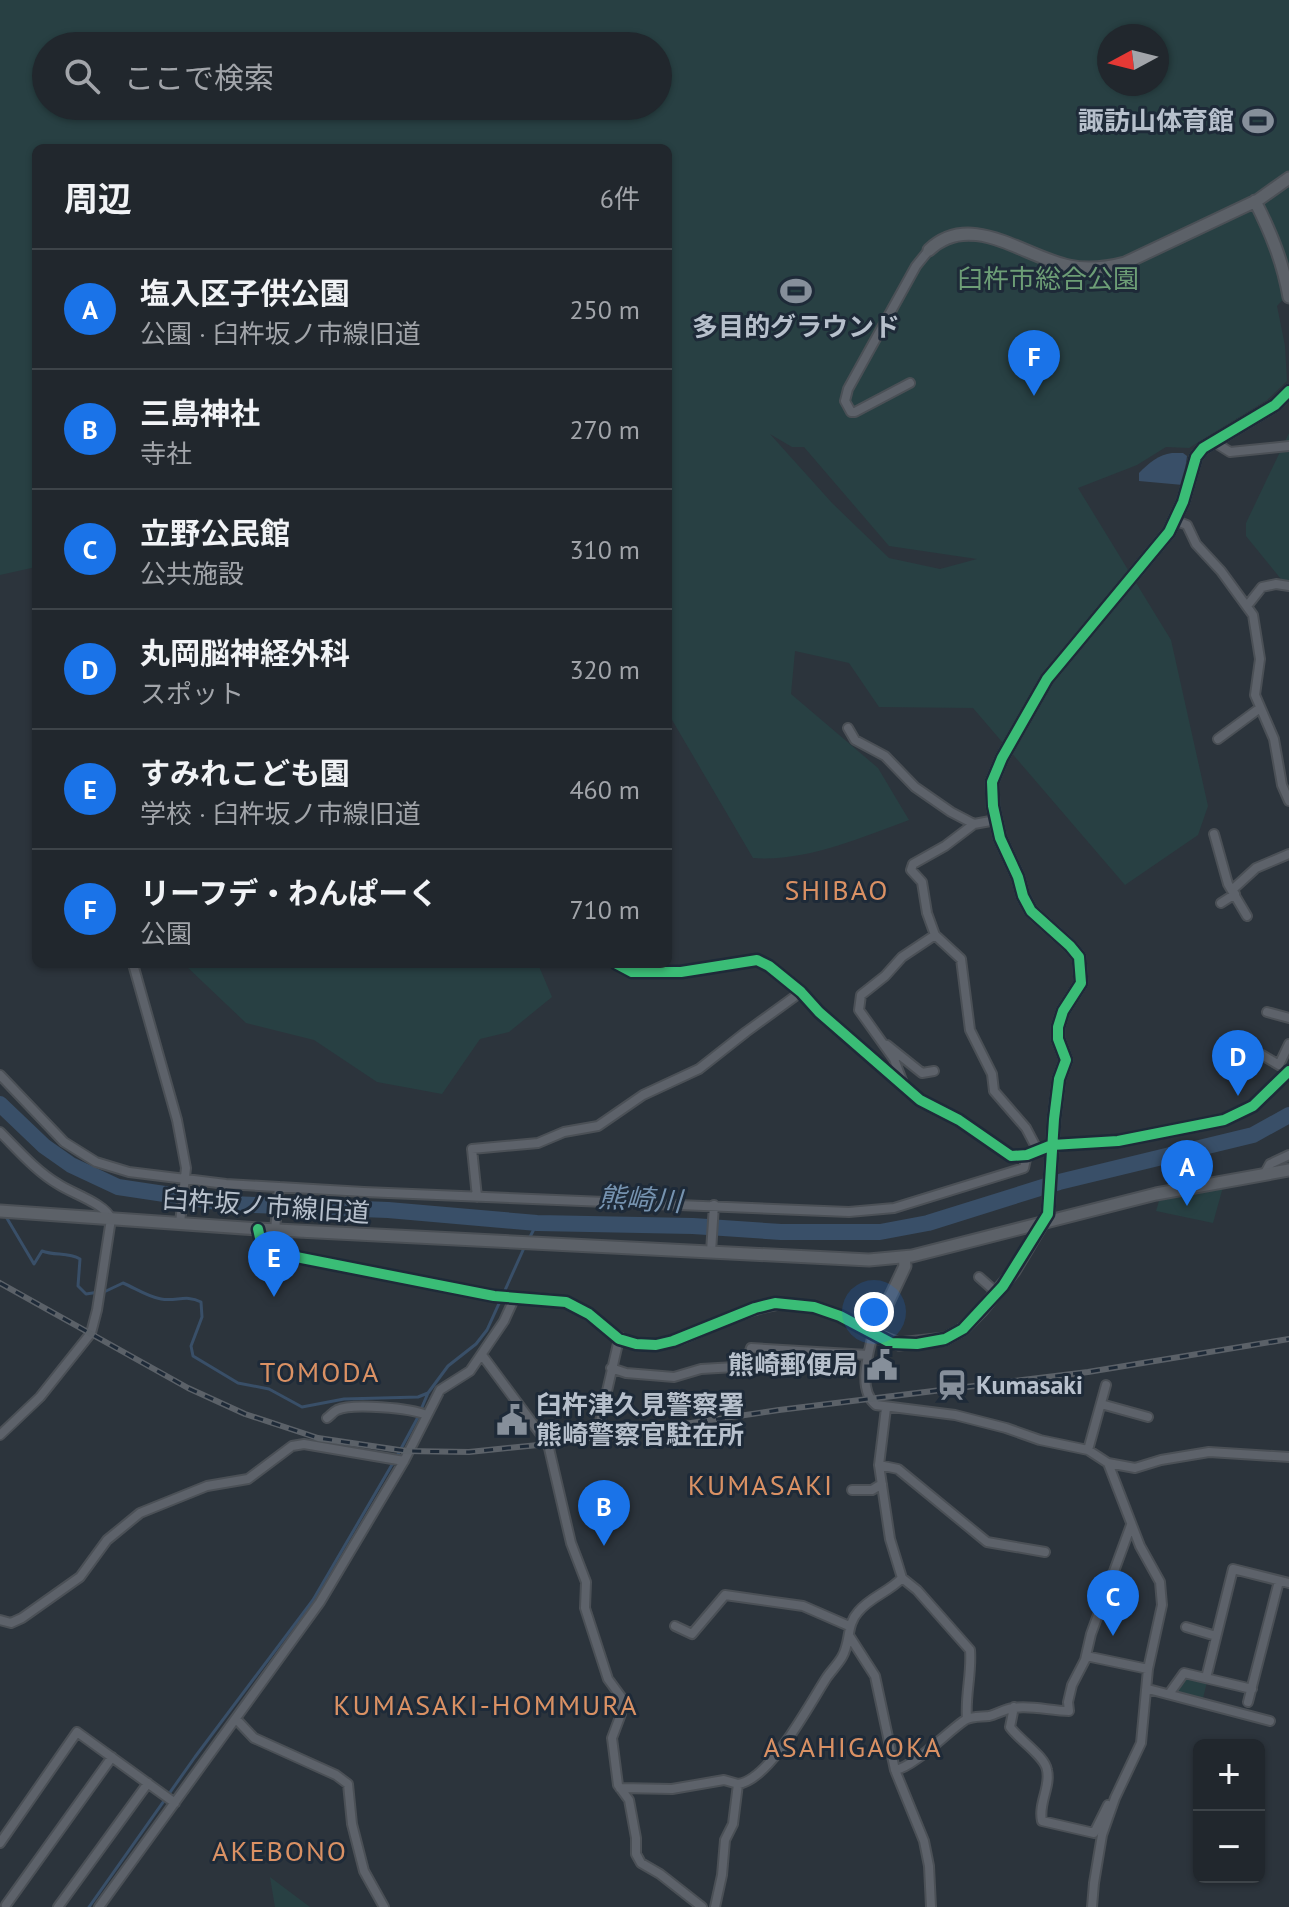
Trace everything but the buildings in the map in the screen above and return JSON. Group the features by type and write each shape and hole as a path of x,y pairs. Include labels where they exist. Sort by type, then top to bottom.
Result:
{"street":[{"path":"910,383 855,412 849,410 845,401 916,266 945,237 988,236 1068,266 1112,266 1125,263 1255,201 1289,178"},
{"path":"1255,201 1275,242 1289,297"},
{"path":"258,1229 262,1247 281,1254 494,1296 566,1302 589,1314 619,1339 636,1344 656,1345 775,1303 814,1307 899,1344 945,1339 963,1329 1014,1271 1046,1219 1059,1079 1066,1060 1058,1039 1058,1027 1063,1011 1081,983 1082,972 1079,957 1070,946 1031,911 1004,848 996,820 991,792 995,773 1031,706 1057,667 1169,532 1183,502 1196,457 1214,442 1275,405 1289,391"},
{"path":"1214,442 1230,452 1289,446"},
{"path":"1174,520 1187,525 1196,544 1247,606 1258,634 1260,659 1255,695 1274,739 1282,785 1289,801"},
{"path":"1247,606 1262,587 1276,584 1289,586"},
{"path":"1218,739 1260,708"},
{"path":"848,728 855,740 885,756 915,787 974,824"},
{"path":"996,820 974,824 912,866 911,870 922,882 927,913 935,935 961,959 970,1030 992,1074 995,1094 1026,1128 1038,1151"},
{"path":"1214,834 1223,869 1247,916"},
{"path":"1221,903 1256,868 1289,854"},
{"path":"903,1084 898,1067 859,1010 861,995 902,957 935,935"},
{"path":"624,968 632,972 681,972 757,960 801,992 819,1012 920,1100 959,1120 1011,1156 1118,1141 1224,1120 1253,1106 1289,1071"},
{"path":"134,968 177,1120 186,1168 180,1219"},
{"path":"477,1197 472,1149 538,1143 564,1132 598,1126 611,1120 643,1095 699,1069 801,992"},
{"path":"1267,1012 1289,1018"},
{"path":"883,1042 922,1073 934,1071"},
{"path":"1262,1055 1279,1065 1289,1044"},
{"path":"0,1075 53,1132 87,1157 129,1172 279,1188 849,1212 884,1210 920,1202 1024,1168 1027,1155"},
{"path":"0,1132 56,1183 104,1209 111,1219 91,1333 40,1397 0,1435"},
{"path":"1264,1175 1270,1164 1289,1155"},
{"name":"臼杵坂ノ市線旧道","path":"0,1211 111,1219 180,1219 258,1229 276,1226 869,1260 904,1257 1046,1219 1156,1194 1289,1170"},
{"path":"276,1226 279,1188"},
{"path":"711,1249 714,1206"},
{"path":"904,1257 905,1266 873,1334 868,1355 866,1380 869,1399 876,1405 955,1415 1040,1440 1088,1450 1108,1463 1135,1468 1209,1452 1289,1457"},
{"path":"979,1277 996,1292"},
{"path":"99,1907 170,1799 236,1719 320,1602 423,1414 440,1390 470,1371 504,1321 512,1299"},
{"path":"541,1431 556,1434 599,1426 619,1339"},
{"path":"611,1368 626,1373 674,1377 701,1369 735,1367 746,1363 751,1348 868,1355"},
{"path":"482,1355 548,1444 571,1543 586,1582 585,1608 608,1679 622,1698 621,1714 612,1738 620,1788 629,1800 636,1854 641,1863 702,1907"},
{"path":"1088,1450 1106,1385"},
{"path":"1101,1404 1148,1417"},
{"path":"327,1418 337,1410 351,1408 423,1414"},
{"path":"886,1408 879,1465 890,1539 902,1578 917,1590 970,1650 967,1719"},
{"path":"0,1620 11,1623 22,1618 80,1577 107,1540 140,1513 207,1486 248,1479 292,1446 304,1444 398,1460"},
{"path":"1092,1907 1102,1835 1115,1798 1141,1743 1148,1669 1162,1605 1162,1587 1131,1525 1108,1463"},
{"path":"879,1465 898,1469 987,1542 1045,1552"},
{"path":"852,1490 872,1490 882,1484"},
{"path":"895,1770 904,1769 948,1731 967,1719 990,1716 1014,1707 1069,1711 1072,1685 1086,1656 1091,1634 1131,1525"},
{"path":"1206,1678 1233,1569 1289,1583"},
{"path":"620,1788 672,1789 724,1780 738,1784 757,1776 842,1658 850,1637 849,1626 860,1609 902,1578"},
{"path":"1248,1702 1279,1581"},
{"path":"675,1626 692,1634 725,1595 803,1606 849,1626"},
{"path":"1186,1627 1216,1636"},
{"path":"850,1637 875,1676 895,1770 924,1841 930,1874 931,1907"},
{"path":"1086,1656 1148,1669"},
{"path":"1169,1694 1184,1673 1252,1689"},
{"path":"1148,1689 1270,1721"},
{"path":"1014,1707 1010,1727 1043,1762 1047,1771 1040,1811 1042,1821 1094,1833 1108,1804 1115,1798"},
{"path":"236,1719 254,1738 336,1775 348,1784 352,1824 364,1871 384,1907"},
{"path":"0,1843 77,1732 170,1799"},
{"path":"5,1904 112,1757"},
{"path":"58,1907 148,1783"},
{"path":"715,1907 725,1840 733,1824 738,1784"}],"green space":[{"name":"臼杵市総合公園","path":"0,0 1289,0 1289,293 1277,306 1285,346 1287,381 1267,400 1189,448 1166,447 1137,465 1078,488 1171,640 1208,806 1198,835 1125,885 973,708 879,707 849,663 795,651 791,694 878,768 909,820 812,852 753,858 672,720 672,144 32,144 32,568 0,575","holes":["770,434 792,447 804,447 889,546 977,559 940,569 889,558 832,503"]},
{"path":"1289,433 1289,589 1246,536 1246,523"},
{"path":"188,968 540,968 552,997 509,1032 480,1039 442,1094 377,1082 314,1040 246,1023"},
{"path":"1223,1187 1213,1223 1156,1211 1159,1201"},
{"path":"1184,1677 1207,1682 1202,1702 1177,1694 1175,1691"},
{"path":"270,1877 310,1907 275,1907"}],"water":[{"path":"1172,453 1187,456 1183,485 1139,481 1139,473 1146,466"}],"waterway":[{"name":"熊崎川","path":"0,1104 44,1146 71,1165 118,1187 231,1204 388,1210 537,1223 693,1226 781,1232 880,1232 928,1223 1059,1182 1253,1135 1289,1115"},
{"path":"5,1215 34,1264 42,1251 80,1259 78,1286 86,1294 106,1291 123,1283 156,1298 201,1302 202,1317 191,1346 193,1356 238,1383 269,1389 302,1407 344,1399 418,1397 428,1393"},
{"path":"528,1241 537,1223"},
{"path":"397,1456 428,1393 448,1366 476,1344 487,1330 524,1248"},
{"path":"89,1907 195,1757 313,1600 393,1463"}],"railway":[{"path":"0,1283 188,1388 245,1414 318,1438 406,1451 469,1452 548,1444 779,1410 1088,1372 1289,1339"}],"cycle path":[{"path":"258,1229 262,1247 281,1254 494,1296 566,1302 589,1314 619,1339 636,1344 656,1345 673,1341 775,1303 814,1307 840,1316 891,1343 917,1344 945,1339 963,1329 1003,1286 1048,1214 1054,1119 1059,1079 1066,1060 1058,1039 1058,1027 1063,1011 1081,983 1079,957 1031,911 1023,896 1000,838 993,806 992,782 1002,758 1047,679 1169,532 1183,502 1196,457 1203,448 1275,405 1289,391"},
{"path":"624,968 632,972 681,972 757,960 801,992 819,1012 920,1100 959,1120 1011,1156 1027,1155 1052,1145 1118,1141 1224,1120 1253,1106 1289,1071"}],"place":[{"name":"諏訪山体育館","path":"1258,121"},
{"name":"多目的グラウンド","path":"796,291"},
{"name":"リーフデ・わんぱーく","path":"1034,396"},
{"name":"丸岡脳神経外科","path":"1238,1096"},
{"name":"塩入区子供公園","path":"1187,1206"},
{"name":"すみれこども園","path":"274,1297"},
{"name":"熊崎郵便局","path":"882,1365"},
{"name":"Kumasaki","path":"952,1385"},
{"name":"臼杵津久見警察署 熊崎警察官駐在所","path":"512,1420"},
{"name":"三島神社","path":"604,1546"},
{"name":"立野公民館","path":"1113,1636"}],"district":[{"name":"SHIBAO","path":"837,890"},
{"name":"TOMODA","path":"320,1372"},
{"name":"KUMASAKI","path":"761,1485"},
{"name":"KUMASAKI-HOMMURA","path":"486,1705"},
{"name":"ASAHIGAOKA","path":"853,1747"},
{"name":"AKEBONO","path":"280,1851"}]}
